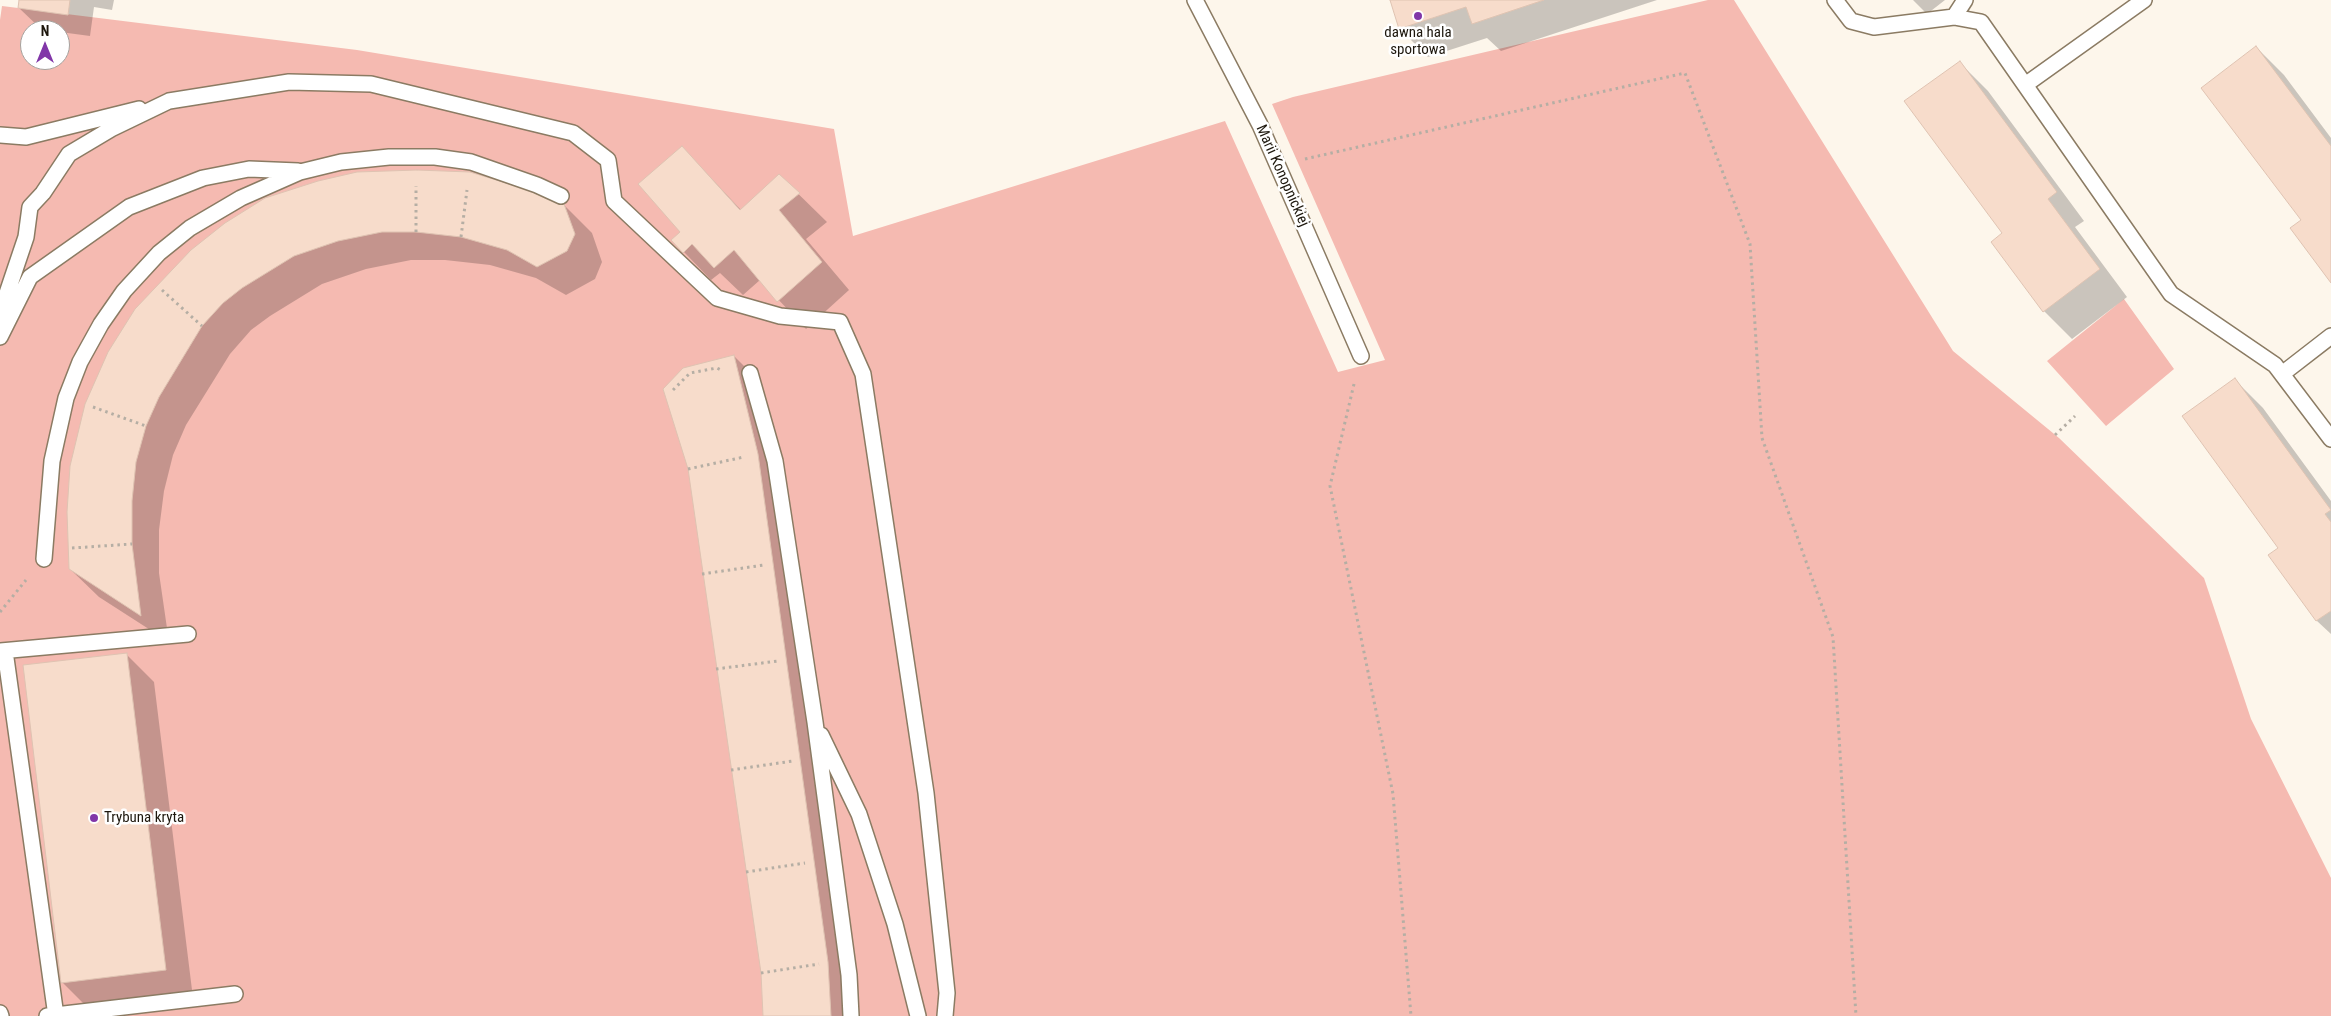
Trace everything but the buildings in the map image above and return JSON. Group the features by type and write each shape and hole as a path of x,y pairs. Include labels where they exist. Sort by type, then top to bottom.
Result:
{"lane":[{"name":"Marii Konopnickiej","path":"1195,0 1260,125 1361,356"},
{"path":"1835,0 1851,21 1874,27 1954,17 1981,22 2171,294 2275,365 2331,440"},
{"path":"1954,17 1965,0"},
{"path":"2025,85 2144,0"},
{"path":"0,135 26,137 169,101 289,82 371,84 573,133 608,160 614,201 717,298 780,316 840,322 863,374 922,764 946,993 944,1016"},
{"path":"0,314 26,237 30,207 43,193 69,154 111,129 169,101"},
{"path":"44,559 52,461 66,398 80,362 101,324 124,291 159,253 190,228 241,198 300,172 341,162 389,157 435,157 471,162 561,196"},
{"path":"0,337 30,277 129,207 203,178 249,169 300,172"},
{"path":"2282,374 2331,336"},
{"path":"750,373 775,461 815,722 849,975 851,1016"},
{"path":"188,634 3,651 53,1016 235,994"},
{"path":"815,722 859,814 895,924 918,1016"}],"path":[{"path":"1278,166 1685,73 1750,244 1762,438 1833,637 1856,1016"},
{"path":"416,179 416,232"},
{"path":"462,237 468,182"},
{"path":"156,285 202,326"},
{"path":"1361,356 1330,486 1393,794 1411,1016"},
{"path":"672,390 690,373 717,368 725,372"},
{"path":"85,404 146,426"},
{"path":"2055,435 2075,416"},
{"path":"688,469 750,456"},
{"path":"67,548 132,544"},
{"path":"0,612 44,559"},
{"path":"702,574 773,564"},
{"path":"716,669 786,660"},
{"path":"732,770 799,760"},
{"path":"746,872 813,862"},
{"path":"760,974 828,962"}],"shaded area":[{"path":"1708,0 1734,0 1953,351 2059,438 2204,578 2251,719 2331,878 2331,1016 0,1016 0,20 2,6 357,50 834,129 853,236 1225,121 1338,372 1385,360 1272,104 1293,97"},
{"path":"2124,299 2174,369 2106,426 2047,361"}],"place":[{"name":"dawna hala sportowa","path":"1418,16"},
{"name":"Trybuna kryta","path":"94,818"}]}
